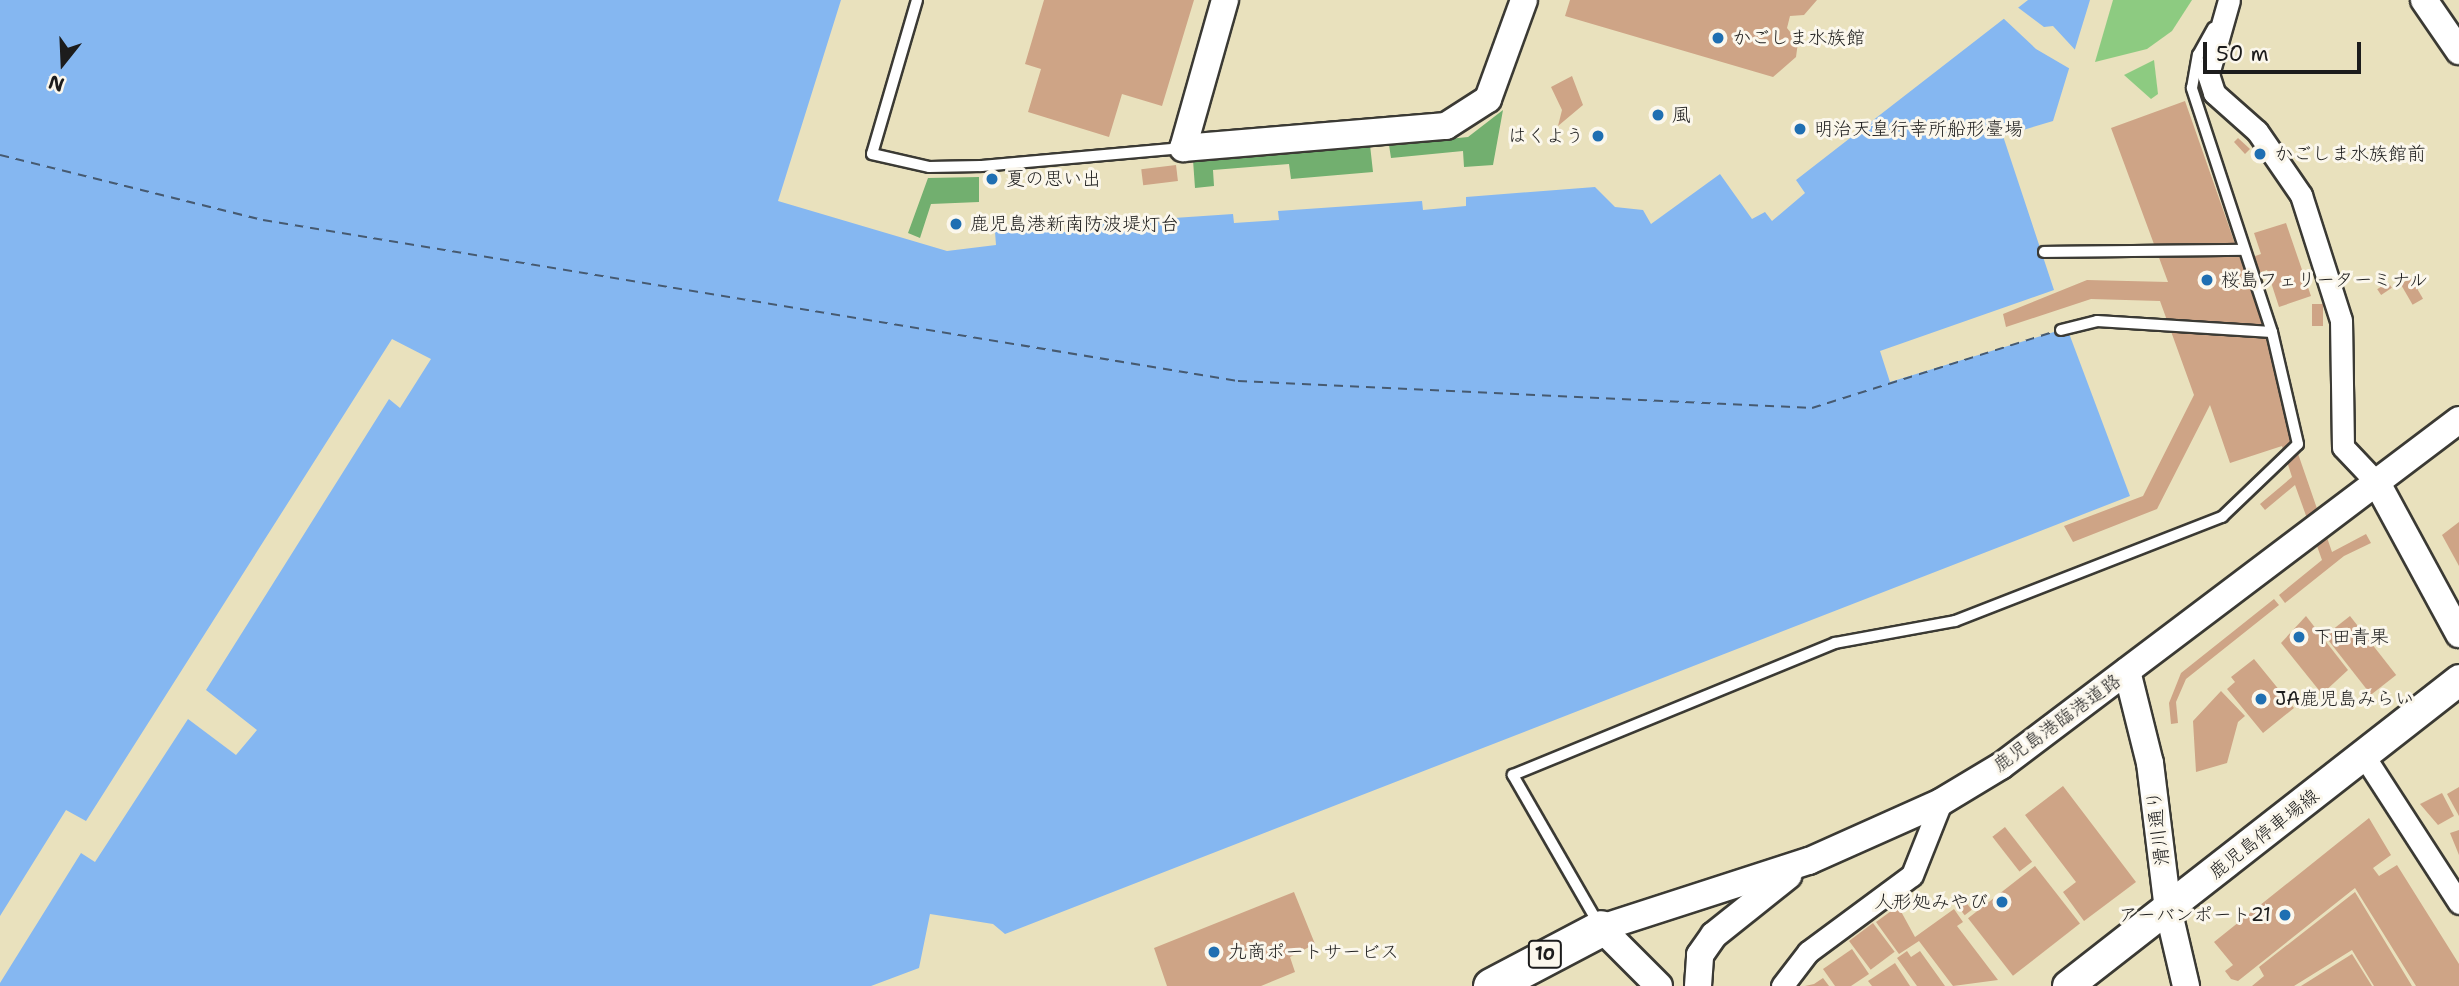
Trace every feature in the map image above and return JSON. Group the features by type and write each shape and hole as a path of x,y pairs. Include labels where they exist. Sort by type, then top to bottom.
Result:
{"highway":[{"name":"10","path":"1491,986 1601,928"}],"main road":[{"name":"鹿児島停車場線","path":"2068,986 2459,680"}],"street":[{"path":"1225,0 1183,148 1446,126 1488,99 1524,0"},
{"path":"2424,0 2459,51"},
{"path":"2228,1 2208,74 2214,93 2258,131 2301,195 2341,320 2343,447 2377,483 2459,634"},
{"name":"鹿児島港臨港道路","path":"1601,928 1809,861 1941,802 2127,671 2459,420"},
{"name":"滑川通り","path":"2127,671 2150,763 2168,909 2186,986"},
{"path":"2364,756 2459,903"},
{"path":"1782,986 1808,952 1912,875 1941,802"},
{"path":"1698,986 1700,955 1714,936 1809,861"},
{"path":"1601,928 1658,986"}],"lane":[{"path":"918,0 872,154 929,167 1183,148"},
{"path":"1601,928 1513,775 1835,643 1955,621 2222,517 2298,444 2272,332 2192,88 2198,55 2228,1"},
{"path":"2044,252 2244,250"},
{"path":"2061,330 2097,321 2272,332"}],"green space":[{"path":"2113,0 2192,0 2172,31 2147,49 2095,62"},
{"path":"2154,60 2158,94 2151,99 2124,75"},
{"path":"1503,110 1493,165 1464,167 1463,151 1391,158 1389,145 1468,137"},
{"path":"1370,145 1373,172 1291,179 1289,164 1213,170 1214,186 1195,188 1193,160"},
{"path":"979,177 979,202 931,204 920,238 908,233 928,178"}],"water":[{"path":"0,0 841,0 778,201 947,251 996,245 995,232 1100,232 1100,223 1233,214 1234,223 1279,220 1278,211 1422,201 1423,210 1466,206 1466,197 1595,187 1615,207 1643,210 1651,224 1720,174 1752,219 1765,212 1772,221 1805,193 1796,180 2028,0 2090,0 2053,121 2003,136 2054,290 1880,351 1890,382 2067,328 2130,496 1005,934 993,924 930,914 919,968 871,986 0,986"}],"pier":[{"path":"2016,6 2044,27 2053,26 2078,53 2072,70 2036,49 2002,17"},
{"path":"392,339 431,359 400,408 389,399 206,690 257,730 236,755 188,719 95,862 81,853 0,983 0,916 66,810 86,821"}],"building":[{"path":"1044,0 1194,0 1162,106 1122,94 1109,137 1028,112 1041,69 1025,64"},
{"name":"かごしま水族館","path":"1570,0 1817,0 1804,15 1790,16 1787,28 1798,42 1796,57 1773,77 1565,16"},
{"path":"1572,76 1583,105 1558,126 1562,110 1551,87"},
{"name":"桜島フェリーターミナル","path":"2185,101 2241,261 2261,254 2254,233 2286,223 2311,296 2279,307 2267,270 2247,277 2303,439 2294,442 2332,552 2366,534 2371,543 2344,556 2285,603 2279,595 2322,560 2295,485 2265,510 2260,504 2292,477 2282,446 2230,463 2210,405 2157,509 2073,542 2064,526 2143,496 2194,395 2160,301 2091,299 2006,327 2003,314 2087,280 2168,282 2111,128"},
{"path":"2238,138 2250,149 2245,154 2234,142"},
{"path":"1176,165 1178,181 1143,185 1141,169"},
{"path":"2411,278 2423,299 2413,305 2401,284"},
{"path":"2388,282 2392,288 2381,295 2377,289"},
{"path":"2312,304 2323,304 2323,326 2312,326"},
{"path":"2459,522 2459,566 2442,535"},
{"path":"2274,599 2279,605 2186,679 2176,702 2178,723 2171,724 2169,703 2181,673"},
{"path":"2306,616 2348,670 2322,694 2281,643"},
{"path":"2350,616 2396,675 2371,695 2325,636"},
{"name":"JA鹿児島みらい","path":"2254,659 2294,708 2263,733 2227,689 2235,682 2231,677"},
{"path":"2221,691 2245,716 2238,722 2227,763 2196,772 2193,721"},
{"path":"2063,786 2136,882 2084,921 2063,892 2076,882 2025,815"},
{"path":"2459,787 2459,816 2447,794"},
{"path":"2442,793 2454,816 2438,825 2420,804"},
{"name":"アーバンポート21","path":"2369,818 2391,855 2373,868 2379,876 2397,865 2459,964 2459,986 2416,986 2355,888 2238,981 2231,979 2225,971 2233,965 2214,942"},
{"path":"2005,827 2032,862 2019,872 1992,837"},
{"path":"2459,830 2459,855 2450,833"},
{"path":"2035,866 2080,924 2013,976 1968,918"},
{"path":"1294,892 1315,944 1290,957 1295,972 1261,986 1167,986 1154,948"},
{"name":"アーバンポート21","path":"2355,892 2412,986 2374,986 2352,950 2294,986 2252,986 2264,976 2259,967"},
{"path":"1965,901 1972,910 1965,915 1958,907"},
{"path":"1898,906 1915,937 1954,909 1963,922 1957,926 1998,980 1953,986 1919,941 1899,954 1876,922"},
{"path":"1873,923 1895,952 1871,970 1849,941"},
{"path":"1852,949 1869,974 1851,986 1835,986 1823,969"},
{"path":"1907,951 1911,957 1920,951 1945,986 1917,986 1897,958"},
{"path":"2352,954 2372,986 2301,986"},
{"path":"1895,963 1910,986 1872,986 1868,981"},
{"path":"1823,978 1829,986 1805,986 1814,984"}],"ferry route":[{"path":"0,155 263,220 1238,381 1812,408 2056,331"}],"place":[{"name":"かごしま水族館","path":"1718,38"},
{"name":"風","path":"1658,115"},
{"name":"明治天皇行幸所船形臺場","path":"1800,129"},
{"name":"はくよう","path":"1598,136"},
{"name":"かごしま水族館前","path":"2260,154"},
{"name":"夏の思い出","path":"992,179"},
{"name":"鹿児島港新南防波堤灯台","path":"956,224"},
{"name":"桜島フェリーターミナル","path":"2207,280"},
{"name":"下田青果","path":"2299,637"},
{"name":"JA鹿児島みらい","path":"2261,699"},
{"name":"人形処みやび","path":"2002,902"},
{"name":"アーバンポート21","path":"2285,915"},
{"name":"九商ポートサービス","path":"1214,952"}]}
